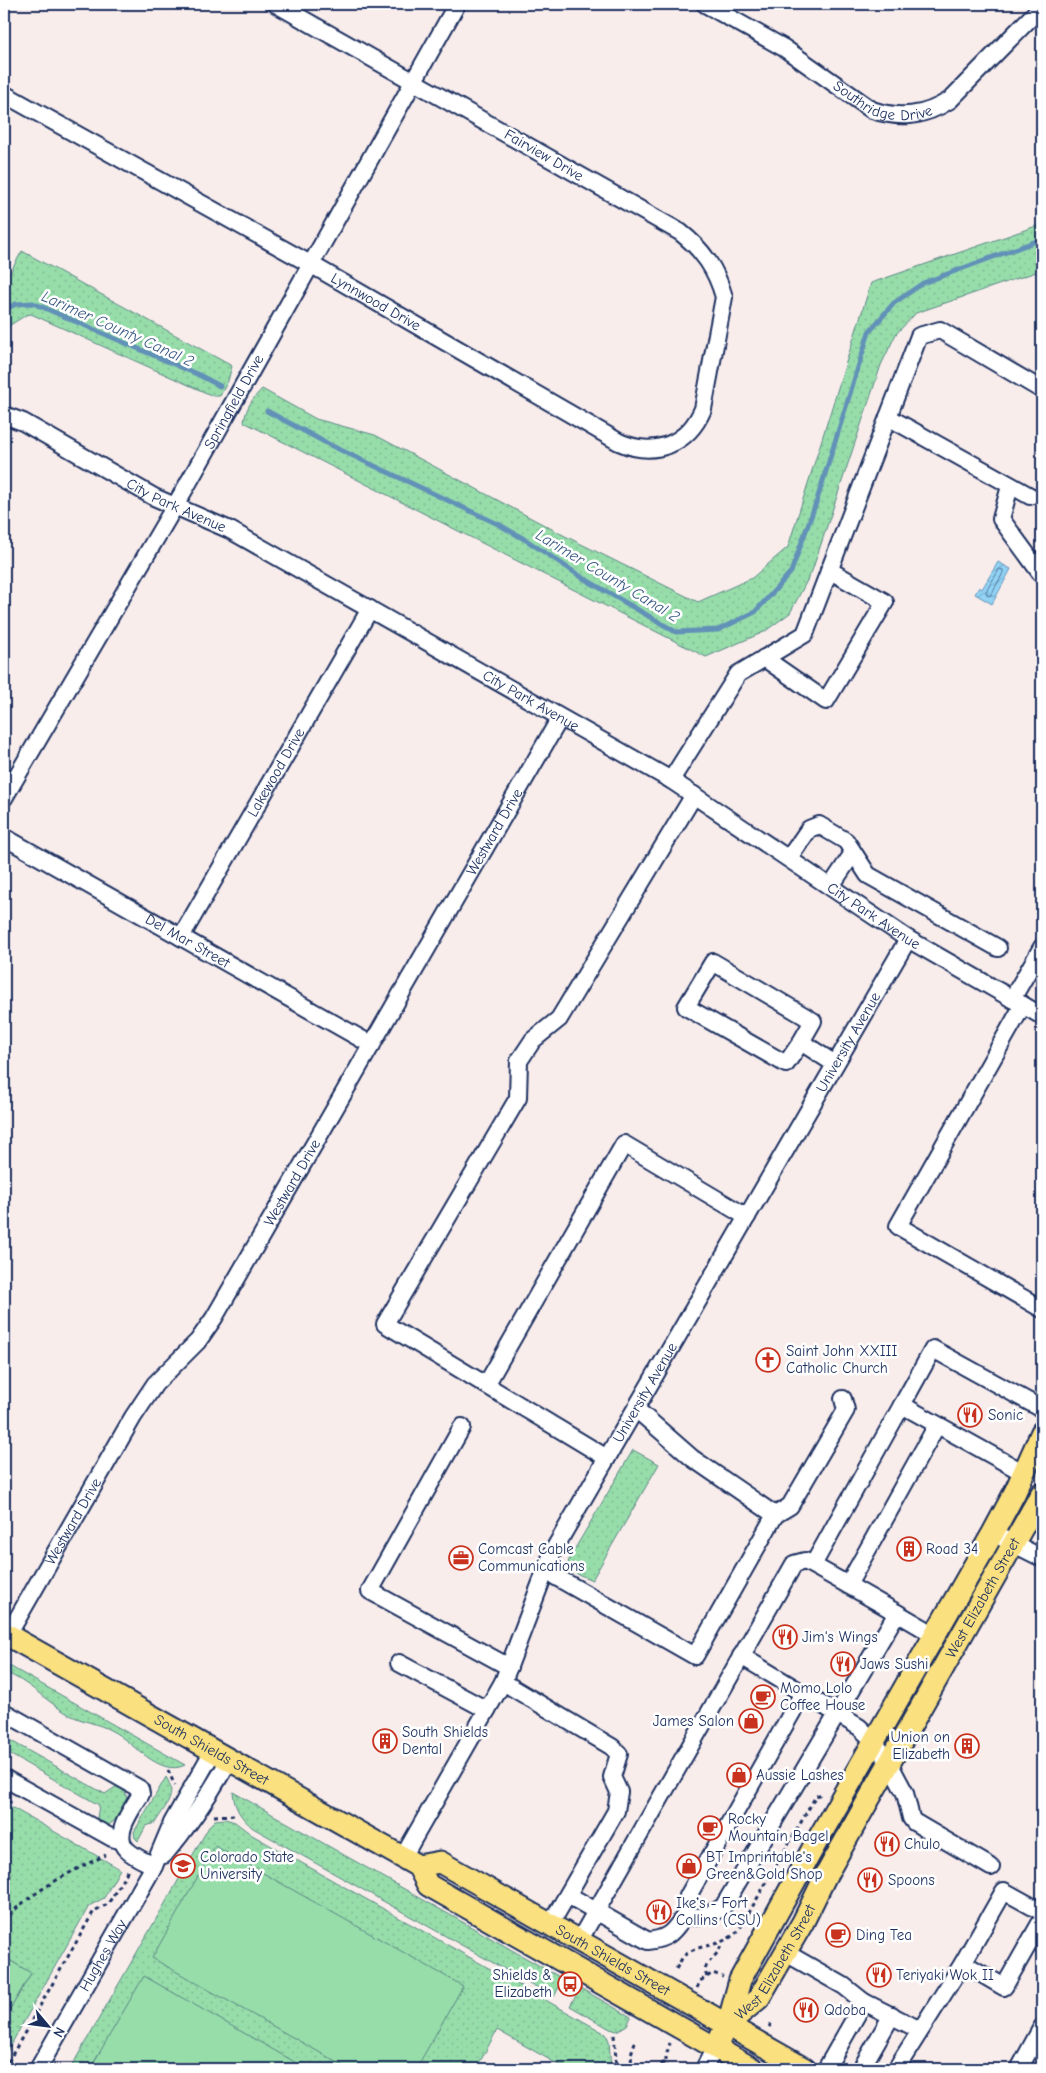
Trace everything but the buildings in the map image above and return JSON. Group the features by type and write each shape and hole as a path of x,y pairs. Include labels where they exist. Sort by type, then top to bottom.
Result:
{"main road":[{"name":"West Elizabeth Street","path":"728,2024 740,1980 1033,1463 1042,1432"},
{"name":"West Elizabeth Street","path":"728,2024 759,1998 786,1953 804,1922 826,1875 1042,1493"},
{"name":"South Shields Street","path":"6,1634 411,1862 428,1885 753,2069"},
{"name":"South Shields Street","path":"411,1862 440,1862 805,2069"},
{"path":"715,2047 728,2024"}],"street":[{"name":"Fairview Drive","path":"276,4 680,232 696,245 712,266 724,297 712,366"},
{"name":"Springfield Drive","path":"4,798 175,506 458,4"},
{"name":"Southridge Drive","path":"705,4 784,48 872,110 886,115 902,116 918,115 936,109 950,100 1042,6"},
{"name":"Lynnwood Drive","path":"4,94 312,265 627,446 643,449 659,448 675,442 688,433 698,420 703,409 712,366"},
{"path":"671,780 738,674 805,634 919,336 940,330 1042,390"},
{"name":"City Park Avenue","path":"4,415 23,422 154,497 195,513 230,530 671,780 908,939 1042,1016"},
{"path":"888,417 1030,496"},
{"path":"1010,486 1002,519 1042,575"},
{"path":"764,658 826,701 885,602 829,570"},
{"name":"Lakewood Drive","path":"181,937 370,609"},
{"name":"Westward Drive","path":"6,1634 133,1417 155,1384 198,1341 214,1318 560,718"},
{"path":"607,1458 385,1324 518,1098 519,1061 533,1040 560,1019 694,796"},
{"path":"789,858 809,829 819,825 846,841 868,875 998,948"},
{"name":"Del Mar Street","path":"4,837 372,1045"},
{"path":"831,886 853,853"},
{"name":"University Avenue","path":"411,1862 506,1675 544,1570 553,1551 908,939"},
{"path":"1042,947 1017,1002 898,1226 1042,1309"},
{"path":"713,962 813,1021 801,1042 786,1064 686,1007 713,962"},
{"path":"801,1042 835,1064"},
{"path":"486,1386 624,1144 747,1217"},
{"path":"813,1565 932,1349 1042,1409"},
{"path":"544,1570 694,1656 774,1515 790,1506 846,1410 843,1400"},
{"path":"902,1405 937,1426 1033,1463"},
{"path":"636,1408 692,1458 774,1515"},
{"path":"848,1585 937,1426"},
{"path":"462,1428 370,1591 506,1675 612,1746 618,1754 612,1777 619,1792 616,1811 550,1925"},
{"path":"993,1533 1042,1558"},
{"path":"579,1940 794,1564 805,1561 813,1565 935,1635"},
{"path":"686,1914 694,1918 709,1915 723,1907 897,1613"},
{"path":"741,1656 858,1727 874,1741 890,1763 905,1793 911,1818 914,1822 991,1867"},
{"path":"399,1663 487,1710"},
{"path":"568,1895 648,1942 664,1939 674,1931 686,1914 688,1896 803,1693"},
{"path":"4,1712 140,1789 141,1794 121,1831 121,1841 128,1851 154,1866"},
{"name":"Hughes Way","path":"38,2069 154,1866 172,1823 221,1756"},
{"path":"4,1778 112,1838 121,1841"},
{"path":"896,2069 963,1963 1004,1891 1042,1912"},
{"path":"963,1963 1004,1987 1042,1920"},
{"path":"786,1953 844,1986 864,2002 920,2030"},
{"path":"826,2069 864,2002"},
{"path":"861,2069 892,2015"},
{"path":"1019,2069 1042,2027"},
{"path":"704,2069 715,2047"}],"path":[{"path":"168,1770 176,1790"},
{"path":"676,1969 686,1954 731,1939 739,1930 816,1796 824,1793"},
{"path":"4,1809 12,1801"},
{"path":"211,1816 235,1815"},
{"path":"4,1921 30,1898 83,1866 106,1855"},
{"path":"4,2069 94,1911 108,1904 136,1856"},
{"path":"707,1977 705,1968 707,1963 719,1952 721,1943"},
{"path":"700,1981 716,1973 724,1977"},
{"path":"614,2035 616,2069"},
{"path":"632,2069 632,2054 636,2039"},
{"path":"666,2069 665,2062 668,2047 672,2040"},
{"path":"654,2069 665,2062"}],"green space":[{"path":"1042,224 1042,270 916,313 896,334 881,365 812,571 790,613 764,632 706,657 244,422 250,404 262,389 316,419 375,435 565,536 698,602 752,578 788,547 871,283"},
{"path":"22,251 232,366 228,381 220,396 213,396 31,314 26,315 4,329 4,276 11,271"},
{"path":"633,1450 659,1464 592,1580 566,1569 570,1557"},
{"path":"4,1663 185,1765 176,1768 156,1763 112,1731 79,1719 59,1709 22,1681 4,1672"},
{"path":"4,1737 105,1794 117,1786 123,1787 127,1798 115,1820 109,1825 102,1823 97,1818 99,1805 4,1751"},
{"path":"166,1777 171,1790 169,1801 155,1823 146,1826 138,1841 135,1838 134,1832"},
{"path":"233,1792 563,1979 554,1997 253,1828 239,1812"},
{"path":"13,1808 120,1869 104,1898 89,1906 4,2057 4,2020 31,1973 6,1958 3,1934 4,1918 10,1895 4,1885 12,1876 4,1869 4,1813 7,1809"},
{"path":"225,1819 235,1822 252,1835 606,2034 609,2041 611,2069 566,2069 497,2030 476,2069 70,2069 210,1825 215,1820"},
{"path":"215,1846 463,1986 416,2069 349,2069 152,1958"},
{"path":"6,1958 31,1973 4,2020 4,1961"},
{"path":"144,1976 307,2069 90,2069"},
{"path":"580,1988 631,2017 627,2025 617,2031 610,2029 570,2006"}],"water":[{"path":"998,562 1011,569 992,604 975,594 979,587 982,589"}],"waterway":[{"name":"Larimer County Canal 2","path":"267,411 330,445 498,524 526,540 583,578 676,632 718,630 755,612 791,572 817,500 869,332 894,303 923,283 1042,239"},
{"name":"Larimer County Canal 2","path":"4,310 16,304 33,303 199,375 220,386"}],"place":[{"name":"Saint John XXIII Catholic Church","path":"768,1360"},
{"name":"Sonic","path":"970,1415"},
{"name":"Road 34","path":"909,1549"},
{"name":"Comcast Cable Communications","path":"461,1558"},
{"name":"Jim's Wings","path":"785,1637"},
{"name":"Jaws Sushi","path":"843,1664"},
{"name":"Momo Lolo Coffee House","path":"763,1697"},
{"name":"James Salon","path":"751,1721"},
{"name":"South Shields Dental","path":"385,1741"},
{"name":"Union on Elizabeth","path":"967,1746"},
{"name":"Aussie Lashes","path":"739,1775"},
{"name":"Rocky Mountain Bagel","path":"710,1828"},
{"name":"Chulo","path":"887,1844"},
{"name":"Colorado State University","path":"183,1866"},
{"name":"BT Imprintable's Green&Gold Shop","path":"689,1866"},
{"name":"Spoons","path":"870,1880"},
{"name":"Ike's - Fort Collins (CSU)","path":"659,1912"},
{"name":"Ding Tea","path":"838,1935"},
{"name":"Teriyaki Wok II","path":"879,1975"},
{"name":"Shields & Elizabeth","path":"570,1984"},
{"name":"Qdoba","path":"806,2010"}]}
